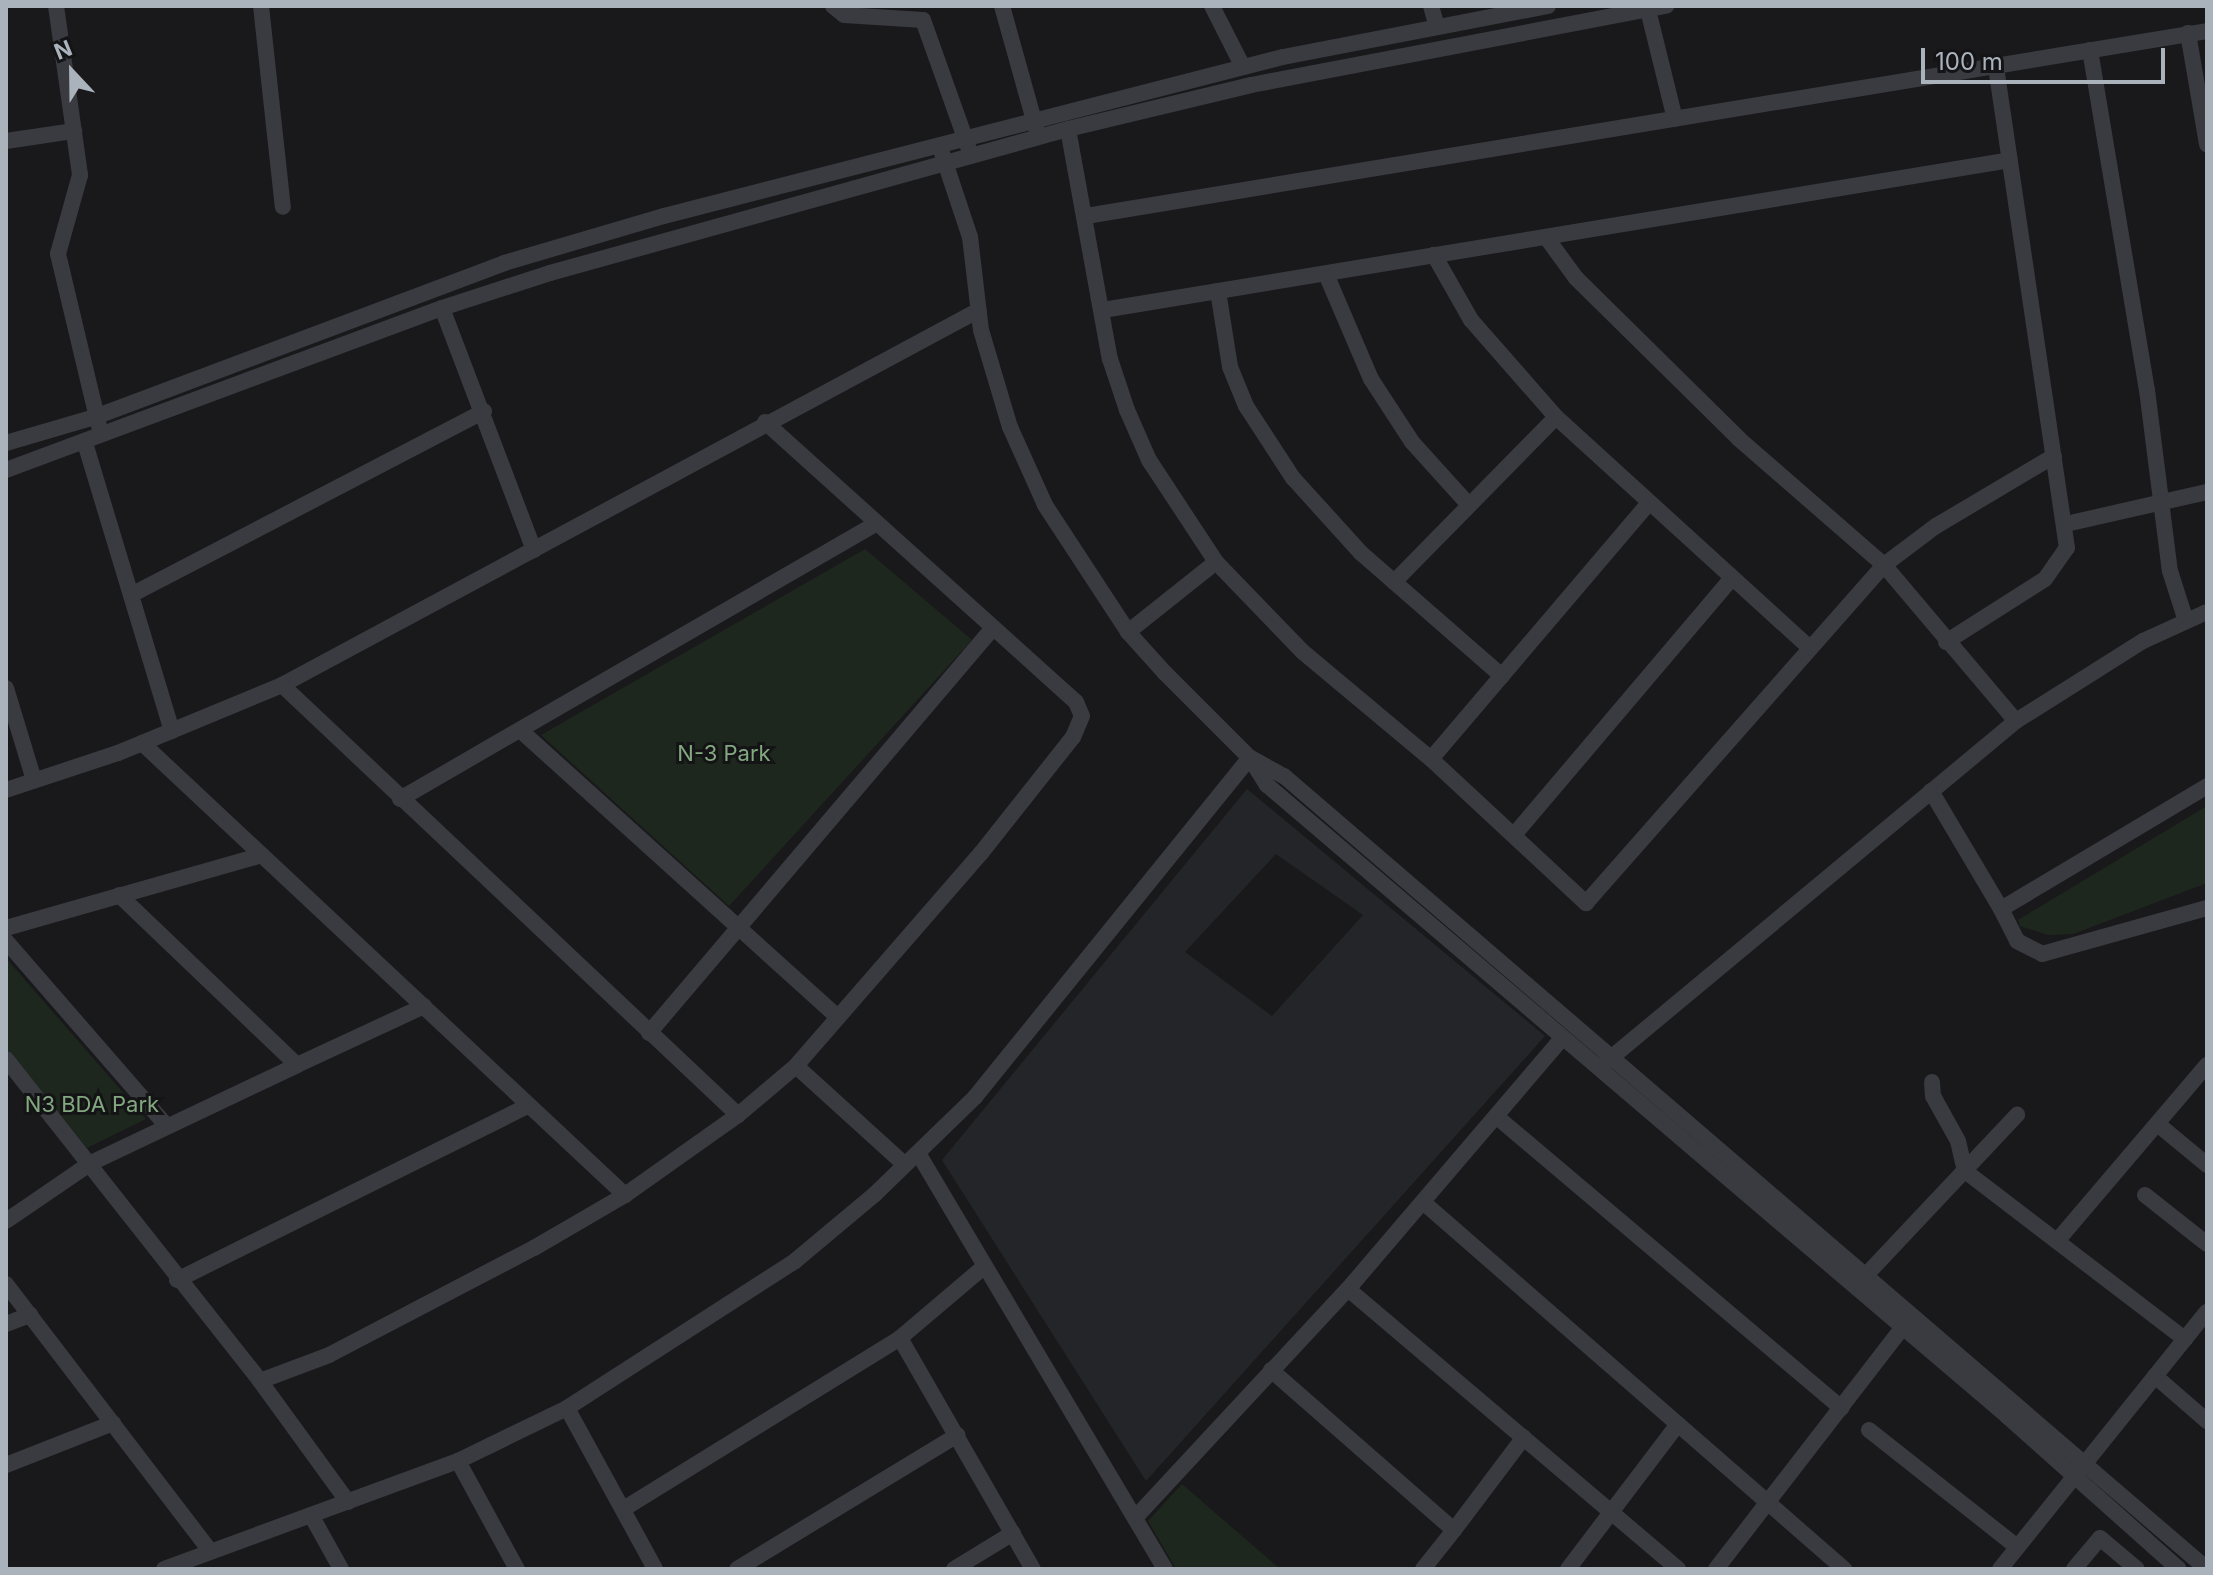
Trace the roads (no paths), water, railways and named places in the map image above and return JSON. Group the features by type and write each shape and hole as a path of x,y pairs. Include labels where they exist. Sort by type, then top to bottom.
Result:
{"street":[{"path":"56,6 80,175 58,254 95,417 103,437"},
{"path":"261,6 283,207"},
{"path":"833,6 844,15 923,20 972,158"},
{"path":"1002,6 1040,140"},
{"path":"1212,6 1243,67"},
{"path":"1431,6 1437,27"},
{"path":"6,443 95,417 504,263 664,216 1243,67 1548,6"},
{"path":"6,470 103,437 442,308 550,273 1040,140 1068,129 1251,85 1667,6"},
{"path":"1648,10 1675,119"},
{"path":"1490,17 1493,37"},
{"path":"1086,216 2207,31"},
{"path":"2188,33 2207,144"},
{"path":"2090,50 2147,390 2170,571 2186,621"},
{"path":"1946,642 2052,573 2065,556 2066,524 1996,65"},
{"path":"1068,129 1110,359 1149,460 1216,562 1303,652 1431,759 1586,903 1884,565 1936,526 2054,456"},
{"path":"6,141 74,131"},
{"path":"940,147 970,237 979,310 1010,427 1045,505 1128,632 1250,758 1267,785 1562,1038 1606,1062 1867,1274 2207,1569"},
{"path":"1103,310 2010,160"},
{"path":"1546,237 1576,278 1739,439 1884,565 1946,642 2016,721"},
{"path":"1434,255 1471,320 1556,417 1648,504 1810,648"},
{"path":"1326,274 1371,379 1412,442 1469,505"},
{"path":"1218,291 1230,367 1268,442 1324,516 1502,676"},
{"path":"442,308 484,411 534,550"},
{"path":"6,790 142,743 282,685 765,422 979,310"},
{"path":"131,595 484,411"},
{"path":"1394,582 1556,417"},
{"path":"260,1381 329,1355 438,1301 625,1195 738,1115 796,1066 990,841 1073,737 1082,716 1076,702 765,422"},
{"path":"85,443 172,731"},
{"path":"2066,524 2160,506 2207,492"},
{"path":"1431,759 1648,504"},
{"path":"400,799 877,523"},
{"path":"1128,632 1216,562"},
{"path":"1514,835 1731,579"},
{"path":"1606,1062 2016,721 2143,641 2207,612"},
{"path":"649,1033 739,931 993,628"},
{"path":"282,685 738,1115"},
{"path":"6,688 34,780"},
{"path":"520,730 739,931 838,1017"},
{"path":"142,743 625,1195"},
{"path":"1250,758 1284,776 1902,1328 2074,1474 2179,1569"},
{"path":"164,1569 458,1461 567,1408 795,1261 911,1159 975,1097 1250,758"},
{"path":"2001,909 2207,786"},
{"path":"1931,791 2017,941 2042,954 2207,908"},
{"path":"6,928 262,855"},
{"path":"119,895 297,1065"},
{"path":"6,941 167,1126"},
{"path":"6,1221 91,1163 424,1006"},
{"path":"1135,1518 1348,1289 1562,1038"},
{"path":"6,1059 91,1163 177,1280 260,1381 348,1502"},
{"path":"2057,1241 2160,1126 2207,1065"},
{"path":"796,1066 911,1159 985,1266 1165,1569"},
{"path":"1932,1082 1933,1096 1958,1141 1965,1171 2185,1339"},
{"path":"177,1280 528,1106"},
{"path":"1867,1274 2017,1115"},
{"path":"1497,1117 1841,1408"},
{"path":"2160,1126 2207,1165"},
{"path":"2145,1195 2207,1244"},
{"path":"1423,1202 1844,1569"},
{"path":"625,1508 900,1338 985,1266"},
{"path":"6,1284 211,1552"},
{"path":"1348,1289 1678,1569"},
{"path":"2000,1569 2207,1312"},
{"path":"6,1324 30,1315"},
{"path":"1716,1569 1902,1328"},
{"path":"900,1338 1033,1569"},
{"path":"1271,1370 1454,1530"},
{"path":"2155,1376 2207,1421"},
{"path":"567,1408 625,1508 655,1569"},
{"path":"6,1465 113,1423"},
{"path":"1568,1569 1678,1424"},
{"path":"1869,1430 2017,1547"},
{"path":"737,1569 957,1435"},
{"path":"1423,1569 1524,1437"},
{"path":"458,1461 517,1569"},
{"path":"311,1515 341,1569"},
{"path":"954,1569 1013,1533"},
{"path":"2074,1569 2100,1538 2137,1569"}],"park label":[{"name":"N-3 Park","path":"724,754"},
{"name":"N3 BDA Park","path":"92,1105"}]}
